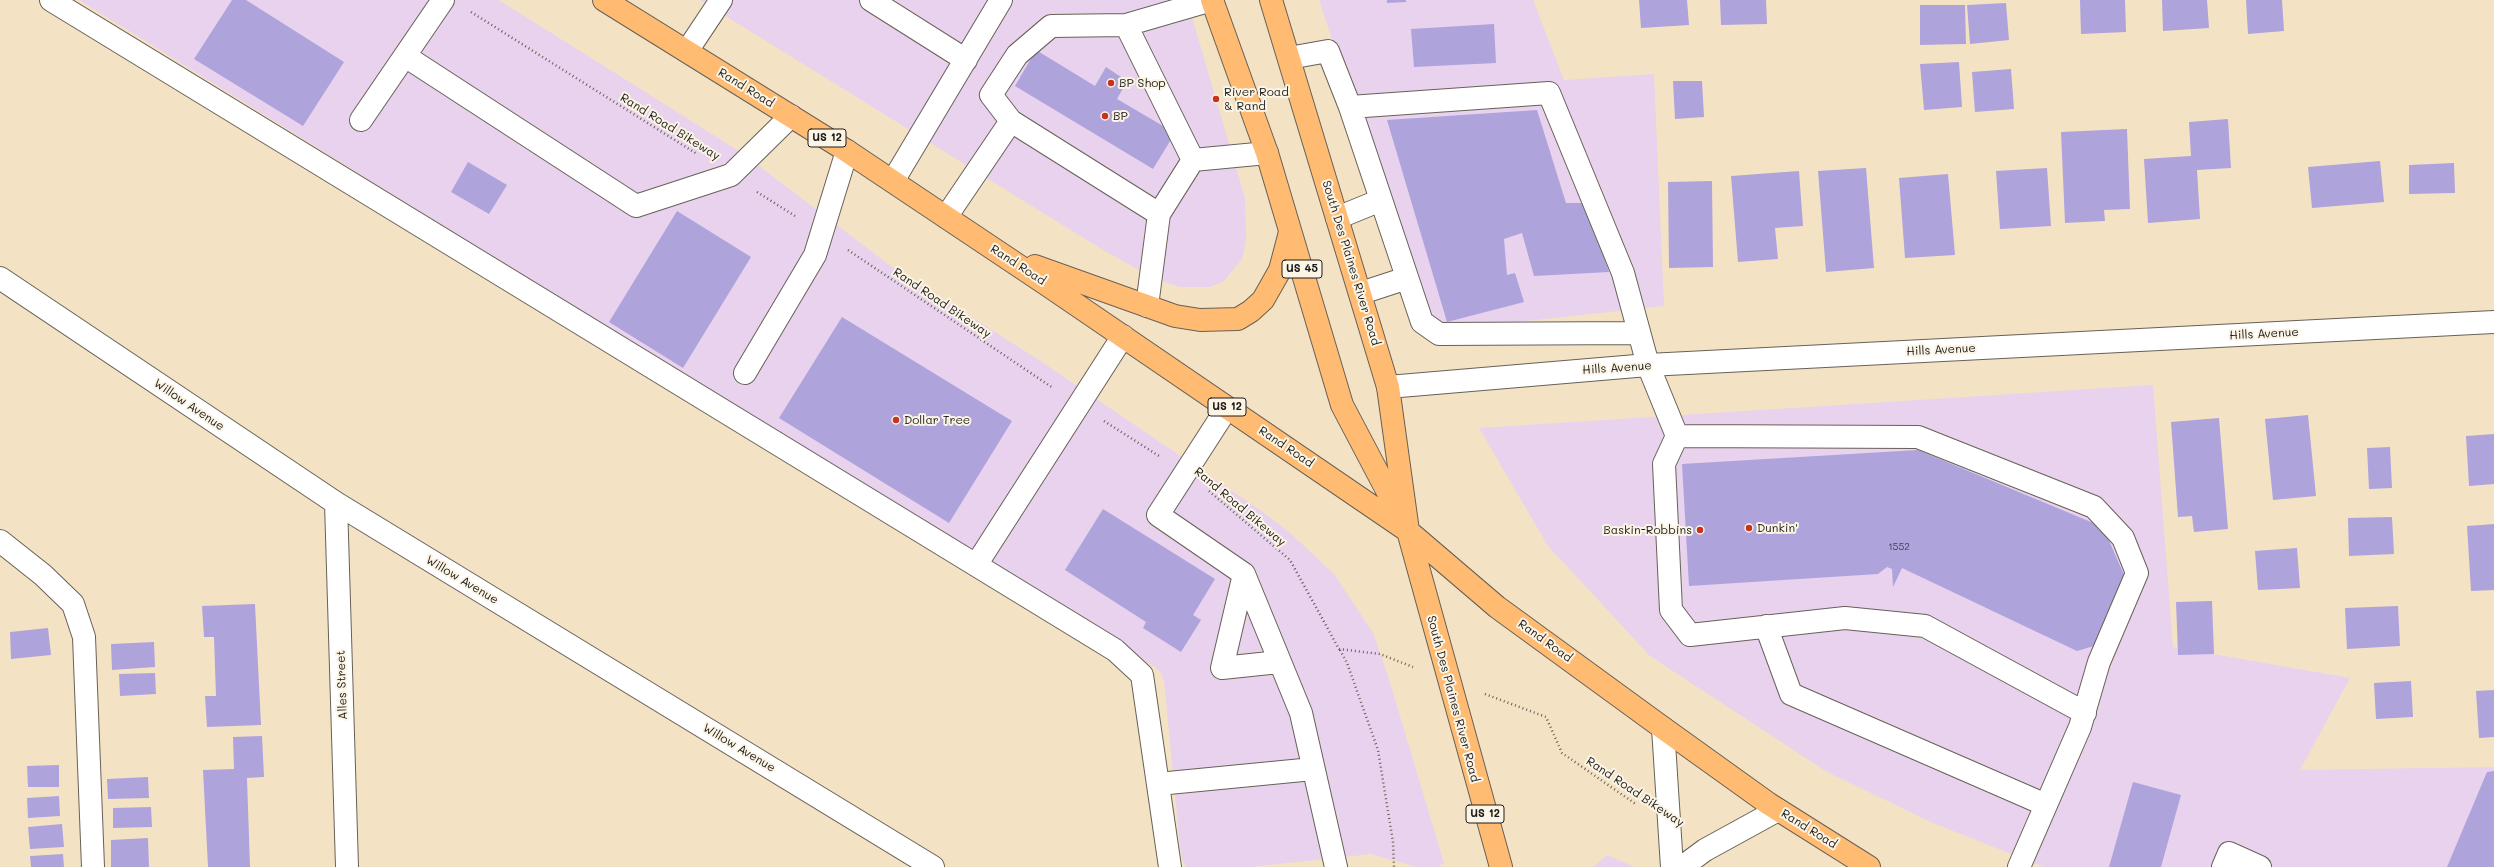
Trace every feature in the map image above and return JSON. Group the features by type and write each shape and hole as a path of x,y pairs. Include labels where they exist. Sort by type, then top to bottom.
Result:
{"main road":[{"name":"Rand Road","path":"604,0 893,181 1408,531 1497,607 1663,728 1778,810 1869,867"},
{"name":"South Des Plaines River Road","path":"1212,0 1267,153 1342,405 1408,531"},
{"name":"South Des Plaines River Road","path":"1271,0 1361,293 1388,387 1408,531 1500,867"},
{"path":"1002,255 1175,316 1200,320 1238,319 1251,311 1263,300 1280,270 1290,232"}],"street":[{"path":"51,0 1114,650 1142,675 1170,867"},
{"path":"362,120 443,0"},
{"path":"687,51 721,0"},
{"path":"871,0 966,60"},
{"path":"893,181 1001,0"},
{"path":"1159,214 1010,121 991,95 1017,55 1051,26 1126,25 1212,0"},
{"path":"1126,25 1192,160"},
{"path":"1289,58 1328,51 1350,107 1422,322 1439,334 1639,333"},
{"path":"405,56 636,206 731,175 791,116"},
{"path":"1350,107 1548,93 1623,273 1648,365 1677,436 1664,464 1671,610 1690,634 1845,618 1925,626 2085,713"},
{"path":"946,217 1010,121"},
{"path":"745,373 815,255 847,151"},
{"path":"1192,160 1267,153"},
{"path":"1147,306 1159,214 1192,160"},
{"path":"1337,218 1381,200"},
{"name":"Willow Avenue","path":"0,278 336,503 933,867"},
{"path":"1361,293 1407,278"},
{"name":"Hills Avenue","path":"1388,387 1648,365 2494,322"},
{"path":"976,565 1123,336"},
{"path":"1228,408 1158,515 1244,574 1300,713 1336,867"},
{"path":"1677,436 1918,437 2094,507 2123,538 2137,573 2099,662 2085,713 2019,867"},
{"name":"Alles Street","path":"336,503 347,867"},
{"path":"0,541 43,575 73,604 84,637 93,867"},
{"path":"1244,574 1222,668 1279,662"},
{"path":"1766,626 1791,694 2046,805"},
{"path":"1663,728 1672,867"},
{"path":"1158,784 1313,769"},
{"path":"1682,867 1705,850 1778,810"},
{"path":"2223,867 2229,853 2260,867"}],"path":[{"name":"Rand Road Bikeway","path":"464,8 822,233 1079,405 1186,473 1224,502 1290,560 1347,663 1378,750 1393,842 1394,867"},
{"path":"1339,649 1380,654"},
{"name":"Rand Road Bikeway","path":"1546,717 1562,753 1669,826"}],"shaded area":[{"path":"79,0 499,0 742,153 888,264 1042,362 1263,512 1289,532 1334,574 1373,633 1388,676 1444,863 1438,867 1416,867 1371,854 1251,867 1186,867 1182,859 1180,846 1164,681 1161,673 1155,667"},
{"path":"700,0 1187,0 1245,198 1246,241 1242,259 1224,281 1210,287 1180,287 1155,279 1098,247"},
{"path":"1319,0 1533,0 1564,80 1654,74 1664,306 1444,330 1424,317"},
{"path":"2153,385 2173,647 2350,678 2300,770 2494,767 2494,867 2044,867 1933,823 1827,772 1650,656 1548,546 1479,428"},
{"path":"1607,855 1635,867 1593,867"}],"building":[{"path":"232,0 246,0 344,62 303,126 194,59"},
{"path":"1387,0 1406,0 1406,2 1387,3"},
{"path":"1639,0 1687,0 1689,25 1641,28"},
{"path":"1720,0 1766,0 1767,24 1721,25"},
{"path":"2080,0 2125,0 2126,32 2081,34"},
{"path":"2162,0 2207,0 2209,28 2163,31"},
{"path":"2246,0 2282,0 2284,31 2248,34"},
{"path":"2006,3 2009,40 1970,44 1967,5"},
{"path":"1920,5 1965,5 1966,44 1920,45"},
{"path":"1494,24 1496,63 1414,67 1411,29"},
{"name":"BP","path":"1036,50 1095,86 1106,67 1127,81 1117,99 1175,133 1153,169 1015,86"},
{"path":"1959,62 1962,107 1924,110 1920,64"},
{"path":"2011,69 2014,109 1975,112 1972,72"},
{"path":"1673,81 1702,81 1704,117 1675,119"},
{"path":"1537,110 1566,203 1587,203 1609,272 1534,276 1522,233 1504,239 1507,275 1515,273 1524,302 1447,322 1387,120"},
{"path":"2228,119 2231,168 2197,170 2200,219 2148,223 2144,159 2191,156 2189,122"},
{"path":"2127,129 2130,209 2104,210 2105,221 2065,223 2061,132"},
{"path":"2380,161 2384,202 2312,208 2308,167"},
{"path":"468,162 507,185 489,214 451,192"},
{"path":"2454,163 2455,193 2409,194 2409,165"},
{"path":"1866,168 1874,268 1826,272 1818,171"},
{"path":"2047,168 2051,226 2000,229 1996,171"},
{"path":"1799,171 1803,226 1775,228 1778,259 1738,262 1731,176"},
{"path":"1948,174 1955,255 1905,258 1899,178"},
{"path":"1712,181 1713,267 1669,268 1668,182"},
{"path":"677,211 751,257 683,368 609,322"},
{"name":"Dollar Tree","path":"842,317 1012,421 949,523 779,418"},
{"path":"2308,415 2316,496 2273,500 2265,419"},
{"path":"2219,418 2228,529 2194,532 2192,516 2178,517 2171,422"},
{"path":"2494,434 2494,484 2469,486 2466,436"},
{"path":"2390,447 2392,488 2369,489 2367,448"},
{"path":"1918,450 2103,527 2125,577 2094,646 2077,651 1902,568 1893,587 1892,569 1887,567 1878,574 1689,586 1682,464"},
{"path":"1103,509 1215,579 1193,615 1201,620 1181,652 1143,628 1146,622 1065,570"},
{"path":"2392,517 2394,554 2349,556 2348,518"},
{"path":"2494,524 2494,590 2471,591 2467,526"},
{"path":"2297,548 2300,588 2258,590 2255,551"},
{"path":"2212,601 2214,654 2178,655 2176,602"},
{"path":"255,604 261,725 207,727 205,696 216,696 214,637 204,637 202,606"},
{"path":"2398,606 2400,646 2347,649 2345,608"},
{"path":"48,628 51,655 11,659 10,632"},
{"path":"154,642 155,667 112,670 111,644"},
{"path":"155,673 156,694 120,696 119,674"},
{"path":"2411,681 2413,717 2376,719 2374,683"},
{"path":"2494,690 2494,737 2479,738 2476,691"},
{"path":"262,736 264,777 247,778 250,867 208,867 203,770 234,769 233,737"},
{"path":"59,765 59,787 28,787 27,766"},
{"path":"2494,771 2494,867 2447,867 2487,772"},
{"path":"148,777 149,798 108,799 107,779"},
{"path":"2133,782 2181,795 2161,867 2109,867"},
{"path":"59,796 60,816 28,818 27,798"},
{"path":"151,807 152,827 113,828 113,808"},
{"path":"62,824 64,847 30,849 28,827"},
{"path":"148,838 149,867 111,867 111,840"},
{"path":"63,854 64,867 31,867 30,856"}],"place":[{"name":"BP Shop","path":"1111,83"},
{"name":"River Road & Rand","path":"1216,99"},
{"name":"BP","path":"1105,116"},
{"name":"Dollar Tree","path":"896,420"},
{"name":"Dunkin'","path":"1749,528"},
{"name":"Baskin-Robbins","path":"1700,530"}]}
